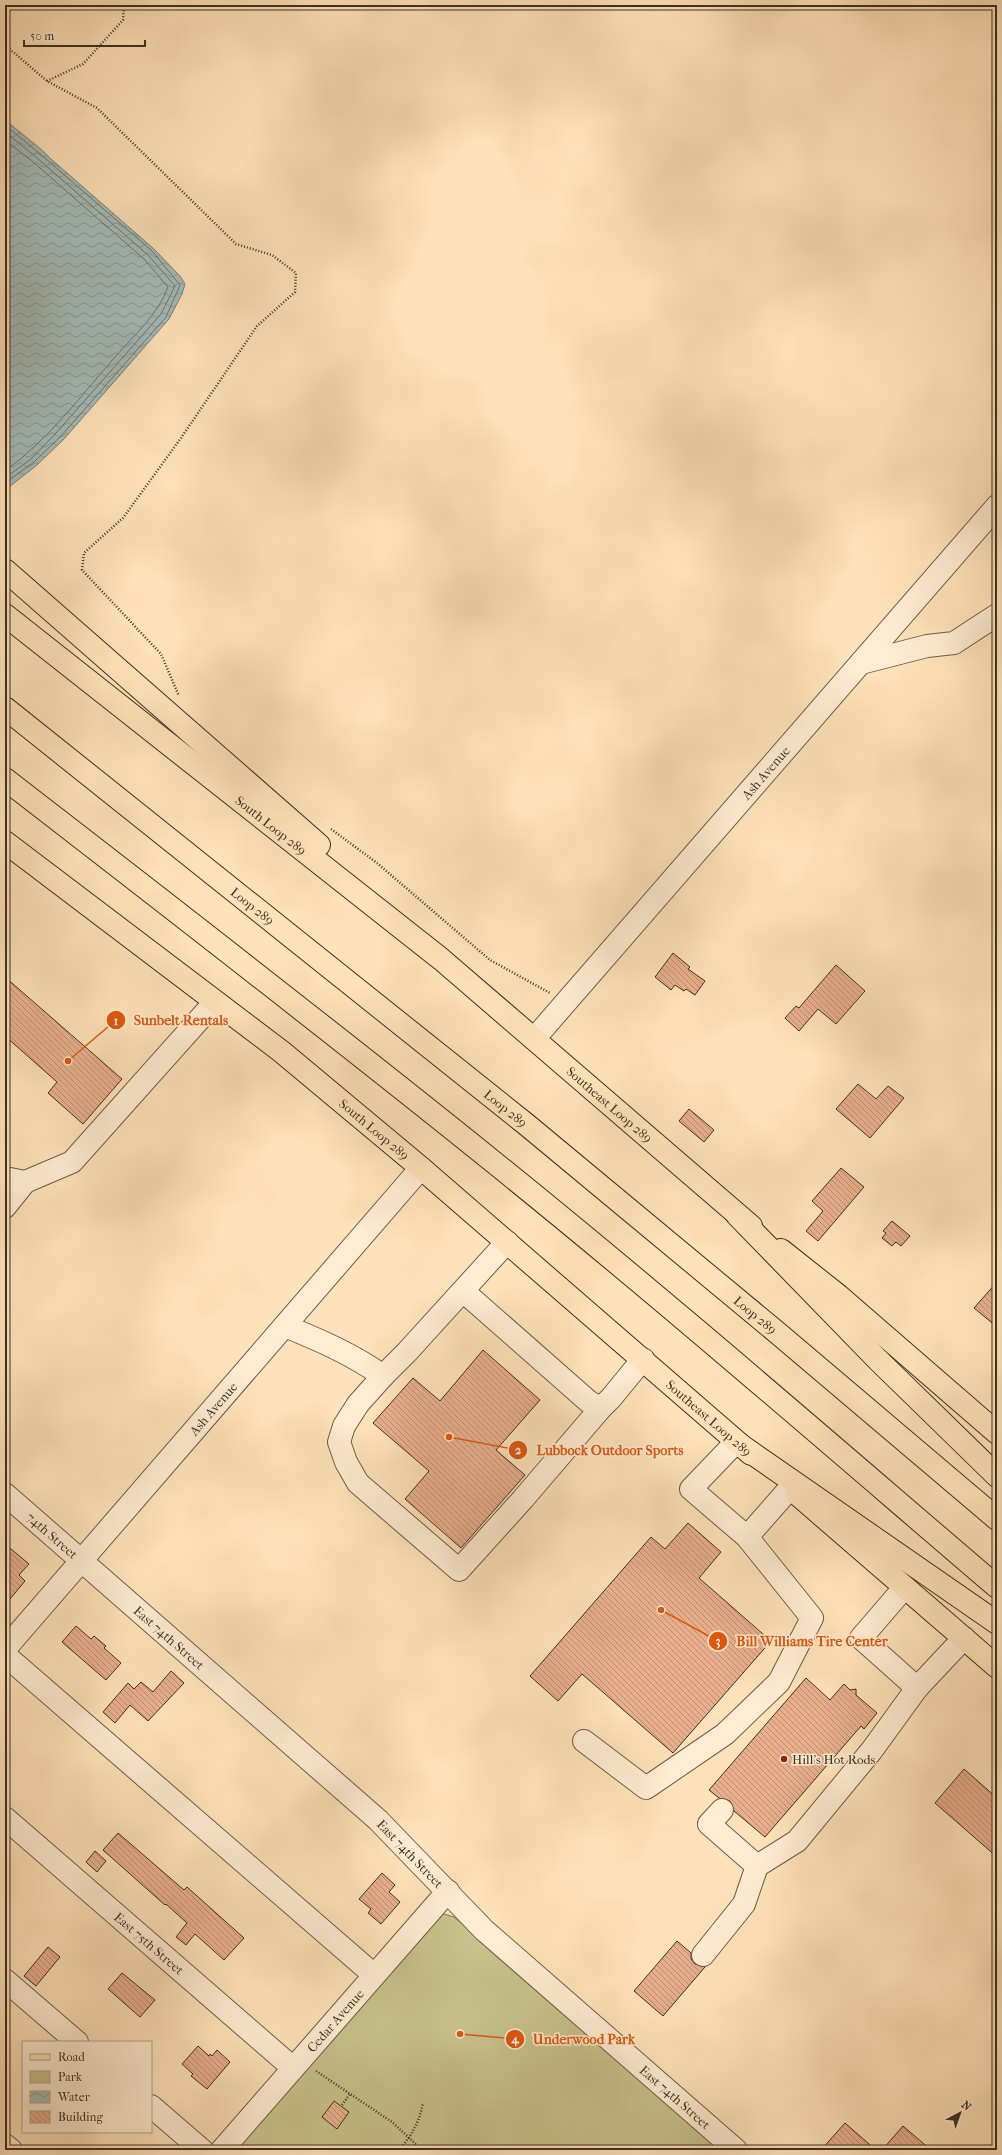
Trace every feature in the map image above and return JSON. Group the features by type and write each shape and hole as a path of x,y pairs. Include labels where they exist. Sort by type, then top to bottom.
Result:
{"main road":[{"path":"5,570 359,881 414,931 441,959"},
{"name":"South Loop 289","path":"5,615 441,959 534,1039"},
{"name":"Loop 289","path":"5,708 527,1125 780,1335 997,1520"},
{"path":"5,779 301,1008 497,1164 620,1266 997,1587"},
{"name":"South Loop 289","path":"5,842 214,1003 282,1052 421,1168"},
{"name":"Southeast Loop 289","path":"534,1039 737,1216 839,1296 997,1433"},
{"name":"Southeast Loop 289","path":"421,1168 997,1667"},
{"path":"737,1216 878,1360 997,1476"},
{"path":"736,1442 997,1623"}],"street":[{"name":"Ash Avenue","path":"534,1039 997,506"},
{"path":"861,663 927,646 954,643 997,615"},
{"path":"5,1208 15,1180 72,1162 214,1003"},
{"name":"Ash Avenue","path":"5,1649 421,1168"},
{"path":"507,1242 358,1404 344,1426 339,1442 346,1462 358,1483 459,1570 523,1499 643,1359"},
{"path":"463,1291 588,1401 600,1409"},
{"path":"285,1326 332,1345 362,1360 383,1376"},
{"path":"584,1741 646,1788 725,1734 780,1682 812,1618 747,1537 691,1489 736,1442"},
{"path":"747,1537 790,1488"},
{"name":"74th Street","path":"5,1494 81,1561"},
{"name":"East 74th Street","path":"81,1561 378,1820 484,1930 736,2150"},
{"path":"904,1588 861,1638 917,1688"},
{"path":"703,1955 744,1904 757,1866 798,1841 872,1750 917,1688 964,1638"},
{"path":"5,1656 374,1975"},
{"path":"722,1810 709,1824 757,1866"},
{"name":"East 75th Street","path":"5,1818 297,2064"},
{"name":"Cedar Avenue","path":"222,2150 448,1891"},
{"path":"5,1980 76,2041"},
{"path":"152,2107 202,2150"},
{"path":"5,2145 11,2150"}],"path":[{"path":"47,81 83,64 123,20 124,5"},
{"path":"5,45 47,81 97,108 236,244 272,255 296,273 295,292 256,326 181,438 123,518 84,553 82,570 161,654 178,695 184,701"},
{"path":"327,826 377,863 490,960 567,1002"},
{"path":"297,2064 350,2094 392,2122 410,2137 422,2150"},
{"path":"342,2105 350,2094"},
{"path":"399,2150 410,2137 420,2119 423,2103"}],"green space":[{"path":"444,1914 454,1917 723,2150 230,2150 440,1915"}],"water":[{"path":"5,120 42,150 154,249 180,276 185,284 182,294 169,319 64,439 37,465 9,487 5,487"}],"building":[{"path":"673,953 690,967 688,969 705,981 695,995 686,989 684,991 675,985 671,990 655,977"},
{"path":"836,965 865,991 836,1024 818,1009 799,1031 785,1018 796,1006 799,1008"},
{"path":"5,977 122,1079 83,1124 48,1093 57,1082 5,1036"},
{"path":"858,1084 876,1099 888,1086 904,1098 870,1138 836,1109"},
{"path":"689,1109 714,1130 704,1142 679,1121"},
{"path":"841,1168 864,1187 818,1241 806,1231 823,1211 812,1201"},
{"path":"892,1221 910,1236 901,1246 896,1242 892,1246 882,1238 886,1233 883,1231"},
{"path":"997,1282 997,1327 974,1308"},
{"path":"483,1350 540,1400 496,1450 525,1475 461,1548 405,1499 429,1471 373,1423 413,1378 440,1401"},
{"path":"688,1523 721,1552 699,1578 771,1641 673,1753 582,1674 558,1701 530,1676 651,1537 665,1549"},
{"path":"5,1544 29,1564 19,1575 25,1581 5,1605"},
{"path":"76,1626 91,1639 94,1636 106,1646 104,1648 121,1663 106,1680 62,1642"},
{"path":"171,1671 184,1683 148,1721 130,1705 115,1723 103,1712 128,1683 134,1689 141,1682 153,1692"},
{"name":"Hill's Hot Rods","path":"806,1678 830,1700 844,1684 850,1690 856,1689 856,1695 877,1713 864,1729 861,1726 765,1837 734,1811 730,1801 719,1798 709,1790"},
{"path":"964,1769 997,1798 997,1857 935,1803"},
{"path":"118,1833 184,1890 187,1887 244,1938 224,1960 195,1934 186,1945 176,1937 187,1923 103,1850"},
{"path":"95,1851 106,1861 97,1872 86,1862"},
{"path":"382,1873 395,1885 389,1892 400,1902 381,1924 368,1913 371,1909 359,1899"},
{"path":"677,1941 691,1953 691,1959 695,1964 705,1967 663,2016 634,1991"},
{"path":"48,1947 60,1957 36,1986 24,1976"},
{"path":"122,1973 155,2000 140,2017 108,1989"},
{"path":"198,2046 209,2056 210,2054 212,2056 217,2050 230,2062 207,2089 191,2076 193,2074 182,2064"},
{"path":"334,2101 349,2112 337,2129 322,2117"},
{"path":"845,2123 876,2150 821,2150"},
{"path":"903,2126 931,2150 882,2150"}],"place":[{"name":"Sunbelt Rentals","path":"68,1061"},
{"name":"Lubbock Outdoor Sports","path":"449,1437"},
{"name":"Bill Williams Tire Center","path":"661,1610"},
{"name":"Hill's Hot Rods","path":"784,1759"},
{"name":"Underwood Park","path":"460,2034"}]}
